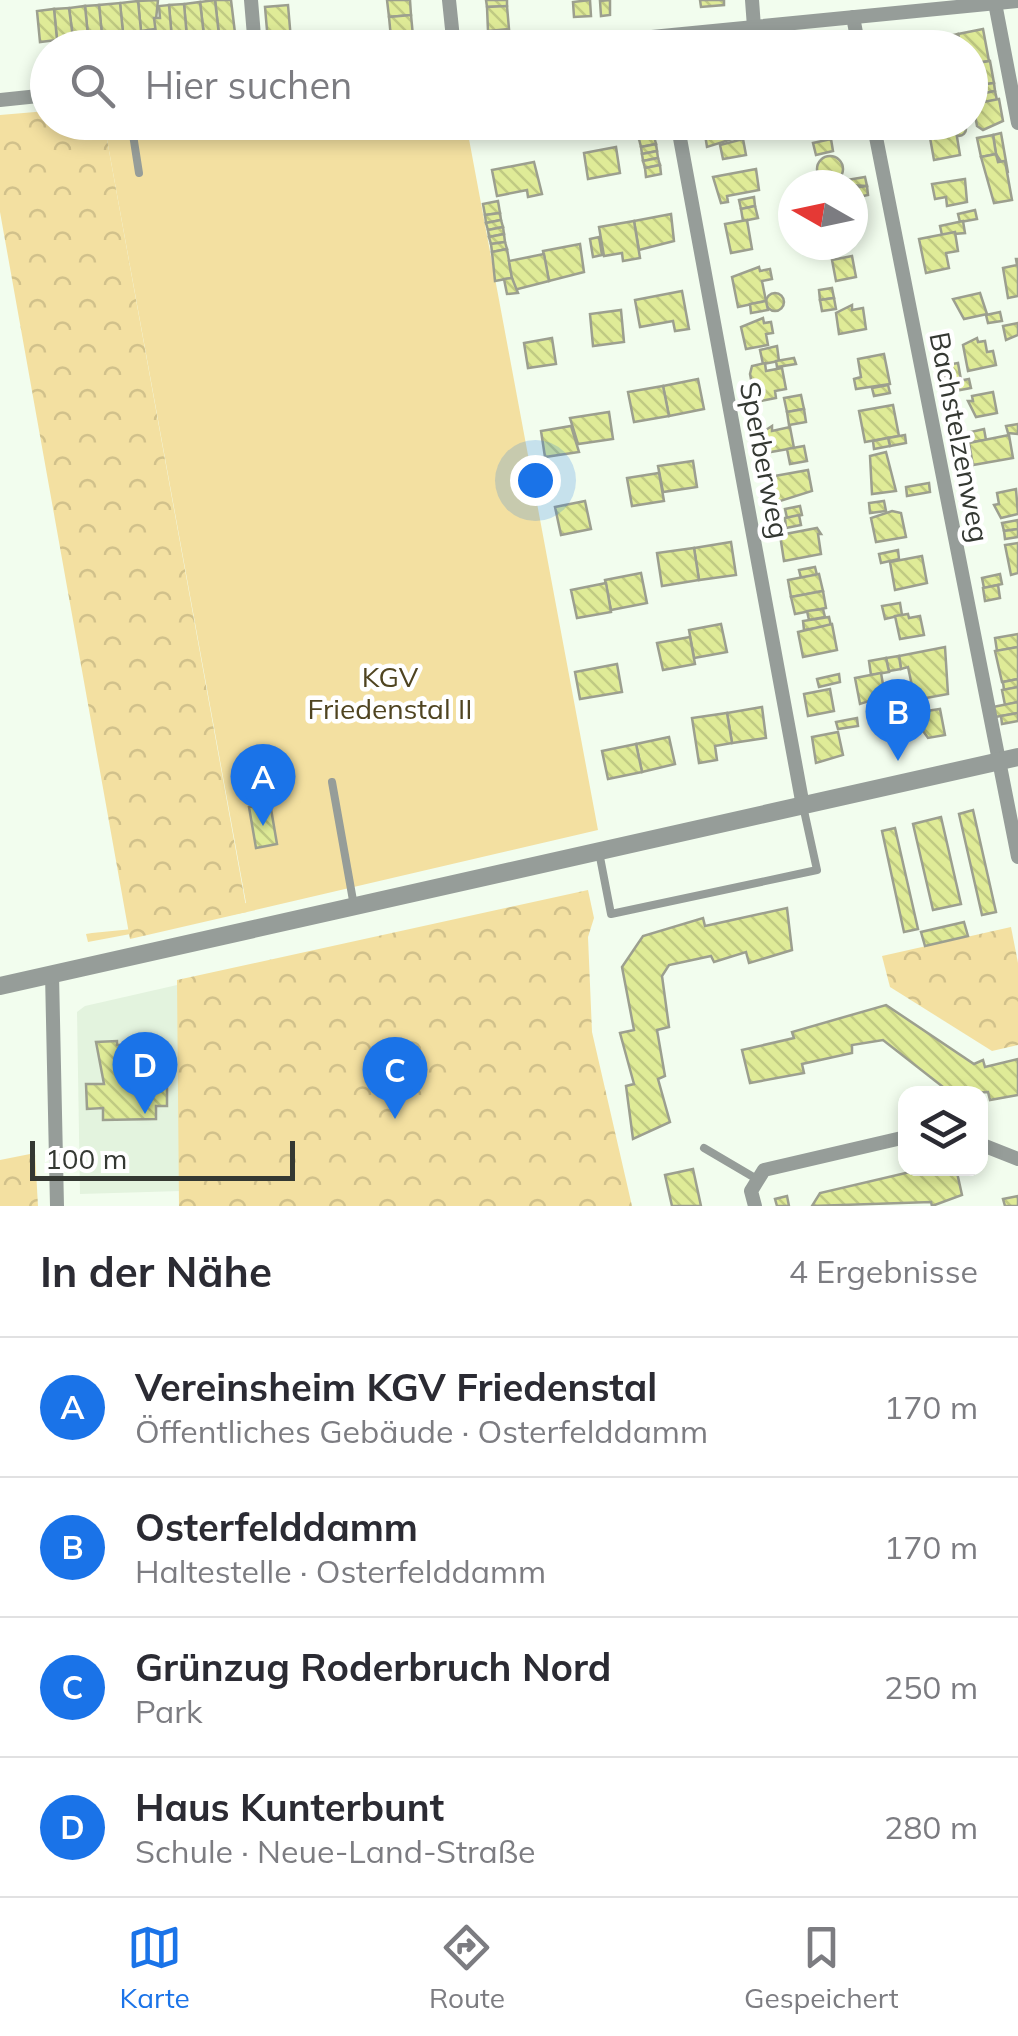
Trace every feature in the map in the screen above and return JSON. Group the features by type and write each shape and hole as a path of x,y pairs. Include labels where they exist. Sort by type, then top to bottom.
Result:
{"street":[{"path":"250,0 253,30"},
{"path":"449,0 452,30"},
{"path":"752,0 754,27"},
{"path":"736,30 1018,0"},
{"path":"995,3 1018,123"},
{"path":"853,17 856,30"},
{"path":"0,100 30,98"},
{"name":"Sperberweg","path":"680,140 803,806"},
{"name":"Bachstelzenweg","path":"877,140 1018,857"},
{"path":"0,986 1018,757"},
{"path":"52,974 57,1206"},
{"path":"754,1206 751,1191 755,1178 764,1170 898,1139"},
{"path":"988,1147 1018,1159"}],"lane":[{"path":"134,140 139,173"},
{"path":"332,782 354,906"},
{"path":"599,852 611,914 817,870 803,806"},
{"path":"704,1148 755,1178"}],"shaded area":[{"path":"199,980 215,1190 80,1194 77,1012 85,1006"}],"green space":[{"path":"30,112 30,140 107,140 247,912 130,939 0,212 0,115"},
{"name":"KGV Friedenstal II","path":"107,140 469,140 598,830 247,912 88,942 86,934 143,928 246,903"},
{"path":"588,890 594,918 588,937 592,1032 632,1206 179,1206 177,980"},
{"path":"1011,927 1018,963 1018,1045 992,1051 890,987 882,956"},
{"path":"35,1153 38,1206 0,1206 0,1160"}],"building":[{"path":"158,0 155,29 141,30 138,1"},
{"path":"215,0 231,0 235,30 218,30"},
{"path":"215,0 218,30 203,30 200,2"},
{"path":"387,0 410,0 411,15 389,17"},
{"path":"486,0 507,0 507,6 487,7"},
{"path":"590,0 591,16 574,17 573,2"},
{"path":"610,0 610,15 601,16 600,1"},
{"path":"700,0 724,0 724,5 701,7"},
{"path":"138,1 141,30 123,30 120,3"},
{"path":"200,2 203,30 186,30 184,4"},
{"path":"120,3 123,30 102,30 99,5"},
{"path":"184,4 186,30 171,30 169,5"},
{"path":"99,5 102,30 87,30 85,6"},
{"path":"169,5 171,30 156,30 154,18 160,18 159,6"},
{"path":"288,5 290,30 267,30 265,7"},
{"path":"85,6 87,30 72,30 69,8"},
{"path":"507,6 509,29 488,30 487,7"},
{"path":"69,8 72,30 56,30 54,9"},
{"path":"54,9 56,30 39,30 37,11"},
{"path":"411,15 412,30 390,30 389,17"},
{"path":"988,61 994,83 988,84"},
{"path":"995,91 997,100 988,102 988,92"},
{"path":"999,99 1003,121 988,128 988,101"},
{"path":"1001,133 1008,173 996,154 993,135"},
{"path":"993,135 996,154 981,157 977,140 988,140"},
{"path":"639,140 655,140 656,144 641,147"},
{"path":"706,140 729,140 707,147"},
{"path":"743,140 746,155 723,159 720,145"},
{"path":"831,140 833,151 816,155 813,143"},
{"path":"930,140 958,140 960,155 934,160"},
{"path":"656,144 657,151 642,154 641,147"},
{"path":"616,147 620,173 588,179 584,153"},
{"path":"657,151 658,158 643,161 642,154"},
{"path":"996,154 998,162 1005,161 1012,200 994,203 981,157"},
{"path":"825,157 835,157 843,170 817,170"},
{"path":"658,158 660,165 645,168 643,161"},
{"path":"534,162 542,194 528,197 527,190 497,196 492,170"},
{"path":"660,165 661,174 646,177 645,168"},
{"path":"756,169 759,190 727,196 728,202 721,203 713,177"},
{"path":"965,179 967,202 947,206 946,197 935,199 932,184"},
{"path":"754,197 755,206 741,209 739,200"},
{"path":"498,201 500,213 485,215 483,204"},
{"path":"755,206 758,218 743,221 741,209"},
{"path":"975,210 977,219 960,222 958,214"},
{"path":"500,213 501,220 486,223 485,215"},
{"path":"671,214 674,241 639,250 634,221"},
{"path":"501,220 503,227 488,230 486,223"},
{"path":"747,220 752,249 731,253 725,224"},
{"path":"634,221 640,258 623,261 622,253 604,256 599,227"},
{"path":"963,221 965,233 942,235 940,226"},
{"path":"503,227 504,234 489,237 488,230"},
{"path":"955,232 958,251 946,253 949,268 926,273 919,239"},
{"path":"504,234 505,242 491,244 489,237"},
{"path":"599,237 602,255 593,257 590,239"},
{"path":"505,242 507,249 492,252 491,244"},
{"path":"580,244 584,272 549,281 543,251"},
{"path":"507,249 512,278 495,281 492,252"},
{"path":"544,254 549,281 514,290 509,261"},
{"path":"1018,259 1018,296 1008,298 1003,268 1017,265"},
{"path":"832,260 853,260 856,277 836,281"},
{"path":"759,267 760,271 770,269 772,279 762,281 766,301 738,307 732,277"},
{"path":"512,278 518,293 507,294 504,279"},
{"path":"832,288 834,298 820,300 819,290"},
{"path":"682,291 689,329 675,331 673,321 640,327 635,300"},
{"path":"775,293 784,302 775,311 766,302"},
{"path":"980,293 987,314 964,319 953,299"},
{"path":"834,298 836,309 822,311 820,300"},
{"path":"766,301 768,310 751,313 750,304"},
{"path":"852,305 852,310 863,308 866,329 839,334 836,313"},
{"path":"621,310 624,342 593,346 590,314"},
{"path":"1000,312 1002,321 988,323 986,315"},
{"path":"763,318 764,323 771,322 773,333 766,334 768,345 746,349 741,327"},
{"path":"1018,323 1018,335 1006,340 1003,326"},
{"path":"552,338 556,364 528,368 524,343"},
{"path":"977,338 978,342 985,341 987,352 993,351 996,365 968,371 963,345"},
{"path":"777,346 779,361 763,364 760,350"},
{"path":"884,354 890,384 856,389 854,379 861,377 858,359"},
{"path":"794,358 796,364 777,367 776,361"},
{"path":"765,363 766,371 782,368 786,389 775,391 776,398 761,401 760,394 754,395 750,374 752,366"},
{"path":"958,363 961,380 945,379 942,366"},
{"path":"698,379 704,409 669,416 663,386"},
{"path":"969,379 971,388 955,391 953,382"},
{"path":"888,385 890,393 874,396 872,388"},
{"path":"663,386 669,416 634,422 628,392"},
{"path":"993,392 997,413 976,417 968,401 973,401 972,396"},
{"path":"801,395 804,409 787,412 784,398"},
{"path":"893,405 899,436 865,442 859,411"},
{"path":"804,409 806,422 789,425 787,412"},
{"path":"609,412 613,439 578,444 570,418"},
{"path":"1018,424 1018,434 1008,433 1006,426"},
{"path":"571,426 579,452 545,457 541,431"},
{"path":"772,426 772,431 790,427 794,448 765,453 761,433"},
{"path":"984,429 986,440 972,442 971,432"},
{"path":"905,435 906,443 890,446 888,438"},
{"path":"968,435 970,446 955,449 953,441"},
{"path":"1009,435 1013,458 973,465 969,443"},
{"path":"888,438 890,446 874,449 873,441"},
{"path":"804,446 807,461 790,464 787,449"},
{"path":"886,452 896,491 872,494 870,456"},
{"path":"693,461 697,487 663,492 658,466"},
{"path":"808,470 812,491 774,503 769,477"},
{"path":"659,473 664,501 632,506 627,478"},
{"path":"929,483 930,492 907,496 906,487"},
{"path":"1016,489 1018,514 1001,518 994,505 999,504 997,493"},
{"path":"585,501 591,529 561,535 555,507"},
{"path":"884,501 886,511 870,513 869,503"},
{"path":"800,506 802,515 787,518 785,509"},
{"path":"892,511 901,513 906,537 876,542 871,518"},
{"path":"799,515 801,525 786,528 785,518"},
{"path":"1018,520 1018,529 1004,531 1002,523"},
{"path":"817,528 821,534 821,554 784,561 780,535"},
{"path":"1018,529 1018,537 1005,539 1004,531"},
{"path":"731,542 736,575 699,580 694,548"},
{"path":"1018,543 1018,573 1011,575 1005,545"},
{"path":"694,548 699,580 662,586 657,553"},
{"path":"898,550 899,559 881,563 879,554"},
{"path":"922,556 927,583 895,590 890,562"},
{"path":"815,567 817,575 801,578 799,570"},
{"path":"641,573 647,603 611,610 605,580"},
{"path":"819,574 823,591 791,597 788,580"},
{"path":"1000,574 1002,584 984,588 982,578"},
{"path":"606,583 611,612 577,618 571,590"},
{"path":"998,585 1000,598 985,601 983,588"},
{"path":"823,591 826,608 795,614 791,597"},
{"path":"900,603 902,615 885,619 882,606"},
{"path":"823,609 825,617 809,620 807,611"},
{"path":"908,614 909,618 920,616 924,635 900,639 895,616"},
{"path":"829,617 831,626 804,630 803,621"},
{"path":"721,624 727,652 694,658 689,630"},
{"path":"832,624 837,650 803,657 798,632"},
{"path":"1018,634 1018,647 997,651 995,638"},
{"path":"690,637 695,664 663,670 657,643"},
{"path":"945,647 948,694 915,700 908,667 901,669 899,656"},
{"path":"1018,647 1018,679 1002,682 995,651"},
{"path":"899,656 901,669 889,671 886,658"},
{"path":"886,658 889,672 871,675 869,661"},
{"path":"617,664 622,692 580,699 575,672"},
{"path":"881,673 885,696 860,704 855,678"},
{"path":"839,674 840,682 819,687 817,679"},
{"path":"1018,679 1018,687 1004,690 1003,682"},
{"path":"1018,687 1018,702 1005,705 1002,690"},
{"path":"830,689 834,711 808,716 804,694"},
{"path":"1018,702 1018,713 995,717 993,707"},
{"path":"762,707 766,738 732,743 727,713"},
{"path":"940,709 945,735 928,738 921,728 910,730 907,714"},
{"path":"903,712 910,729 909,736 901,738 897,713"},
{"path":"727,713 732,743 715,746 717,760 699,763 692,718"},
{"path":"1018,713 1018,721 1002,724 1001,716"},
{"path":"857,718 858,726 838,729 836,722"},
{"path":"838,732 843,755 816,763 812,737"},
{"path":"669,737 675,764 642,772 636,744"},
{"path":"636,744 642,772 608,779 602,751"},
{"path":"270,803 277,844 256,848 249,807"},
{"path":"973,810 996,912 982,915 959,814"},
{"path":"941,817 961,904 933,910 913,824"},
{"path":"895,828 918,929 904,932 882,831"},
{"path":"787,908 792,950 749,963 746,952 714,962 711,956 669,965 662,976 669,1027 657,1030 665,1076 658,1079 670,1122 633,1139 626,1086 634,1084 620,1033 634,1030 622,967 643,936 703,918 705,926"},
{"path":"964,922 968,936 925,946 921,932"},
{"path":"886,1005 974,1064 983,1060 985,1067 1018,1059 1018,1095 990,1100 988,1086 942,1086 883,1040 852,1045 852,1053 802,1064 804,1073 750,1083 742,1050 794,1038 792,1032"},
{"path":"117,1041 117,1045 154,1044 154,1056 167,1056 167,1106 156,1106 156,1119 103,1120 103,1108 87,1109 86,1084 104,1084 96,1042"},
{"path":"693,1169 701,1206 672,1206 665,1175"},
{"path":"898,1175 958,1176 962,1195 932,1206 931,1202 812,1206 820,1193"},
{"path":"787,1196 789,1206 777,1206 775,1199"},
{"path":"1018,1196 1018,1206 1005,1206 1003,1199"}],"place":[{"name":"Osterfelddamm","path":"898,761"},
{"name":"Vereinsheim KGV Friedenstal","path":"263,826"},
{"name":"Haus Kunterbunt","path":"145,1114"},
{"name":"Grünzug Roderbruch Nord","path":"395,1119"}]}
